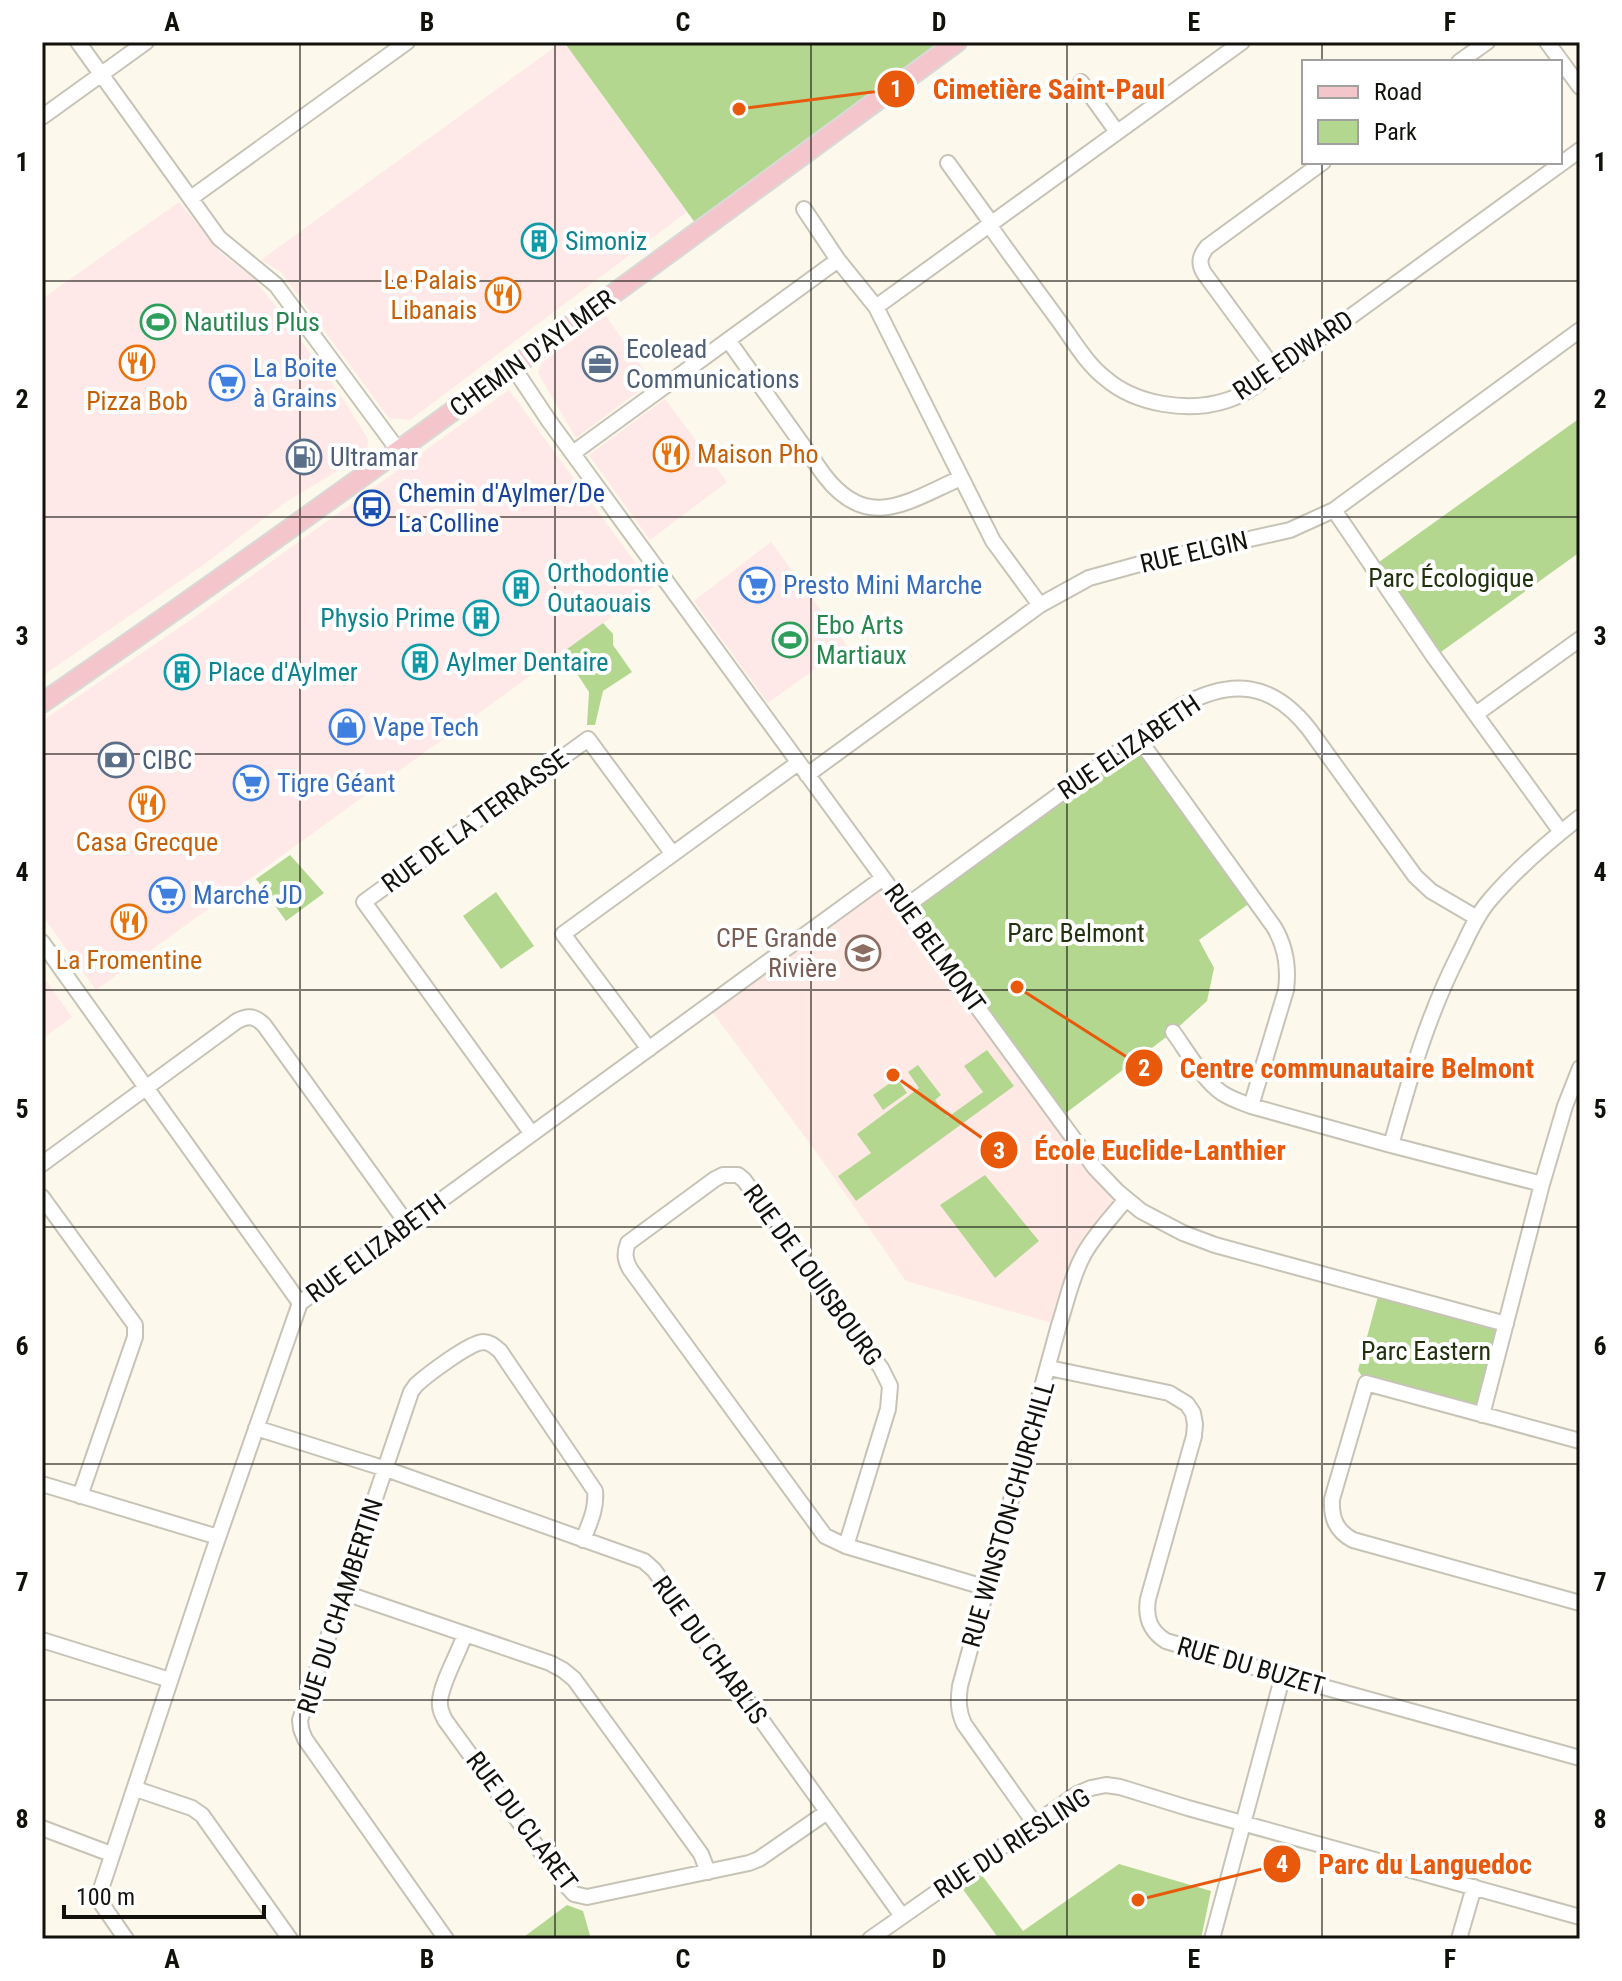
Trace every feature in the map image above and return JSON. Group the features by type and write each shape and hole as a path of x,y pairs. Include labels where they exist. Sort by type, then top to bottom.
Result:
{"main road":[{"name":"CHEMIN D'AYLMER","path":"42,703 513,367 955,43"}],"street":[{"path":"78,42 219,238 276,285 398,450"},
{"path":"42,117 146,42"},
{"path":"191,198 407,42"},
{"path":"876,307 1117,132 1223,47 1242,42"},
{"path":"1462,60 1487,42"},
{"path":"1547,42 1560,60"},
{"path":"1562,62 1580,87"},
{"path":"1081,82 1117,132"},
{"name":"RUE EDWARD","path":"1562,163 1580,150"},
{"name":"RUE EDWARD","path":"948,163 1084,356 1104,378 1117,388 1146,400 1195,406 1240,395 1561,164"},
{"path":"1276,371 1204,273 1200,260 1207,247 1320,164"},
{"path":"804,209 838,260 876,307 993,541 1040,605"},
{"path":"573,453 838,260"},
{"name":"RUE ELGIN","path":"649,1049 563,934 672,853 803,769 1040,605 1089,578 1290,530 1334,510 1580,330"},
{"path":"728,340 831,484 849,500 868,508 889,507 961,478"},
{"name":"RUE BELMONT","path":"513,367 1103,1177 1141,1211 1215,1245 1506,1324"},
{"path":"1334,510 1434,657 1561,832"},
{"path":"1476,714 1580,639"},
{"name":"RUE ELIZABETH","path":"905,907 1181,706 1209,693 1237,687 1261,692 1301,719 1415,876 1431,891 1477,918"},
{"path":"1138,738 1274,927 1285,949 1286,990 1251,1106"},
{"name":"RUE DE LA TERRASSE","path":"532,1134 364,902 588,739 672,853"},
{"path":"1391,1145 1430,1016 1477,918 1517,872 1580,817"},
{"name":"RUE ELIZABETH","path":"126,1939 101,1903 100,1892 218,1537 300,1303 883,878"},
{"path":"42,942 300,1303"},
{"path":"42,1164 237,1021 252,1016 258,1019 408,1225"},
{"path":"1173,1032 1217,1089 1232,1099 1542,1184"},
{"path":"1482,1415 1542,1184 1565,1106 1580,1068"},
{"name":"RUE DE LOUISBOURG","path":"846,1546 888,1409 890,1386 881,1368 744,1180 738,1175 723,1175 628,1243 626,1261 825,1536 846,1546 987,1588"},
{"path":"42,1197 135,1325 135,1337 80,1496"},
{"name":"RUE WINSTON-CHURCHILL","path":"1035,1824 964,1724 959,1714 960,1686 1059,1325 1083,1255 1126,1199"},
{"name":"RUE DU CHAMBERTIN","path":"446,1939 301,1729 301,1712 416,1385 472,1344 488,1342 500,1351 595,1491 596,1501 583,1540"},
{"name":"RUE DU BUZET","path":"1049,1368 1169,1393 1187,1404 1193,1413 1194,1436 1148,1599 1148,1620 1166,1641 1580,1758"},
{"path":"1580,1441 1366,1383 1332,1499 1333,1519 1341,1533 1353,1540 1580,1603"},
{"name":"RUE DU CHABLIS","path":"256,1428 386,1469 644,1561 654,1570 902,1916"},
{"path":"42,1484 218,1537"},
{"path":"342,1592 563,1670 574,1679 701,1854 708,1872"},
{"name":"RUE DU CLARET","path":"465,1634 440,1701 445,1720 568,1890 579,1897 759,1859 827,1812"},
{"path":"42,1640 170,1680"},
{"path":"1212,1939 1283,1675"},
{"name":"RUE DU RIESLING","path":"870,1939 1077,1794 1106,1785 1580,1917"},
{"path":"136,1789 192,1808 202,1815 290,1939"},
{"path":"42,1828 111,1854"},
{"path":"1459,1939 1474,1887"}],"shaded area":[{"path":"562,42 687,212 410,420 389,418 281,272 261,260"},
{"path":"179,202 222,254 253,278 281,313 345,402 368,439 367,449 359,458 284,503 206,563 42,676 42,299"},
{"path":"605,315 652,381 576,438 538,373 542,363"},
{"path":"509,390 653,587 96,990 42,915 42,721 192,619"},
{"path":"665,399 727,482 650,540 589,455"},
{"path":"771,542 847,646 768,703 694,601"},
{"path":"883,878 1126,1199 1092,1241 1059,1325 906,1281 819,1156 708,1006"},
{"path":"42,975 72,1017 42,1039"}],"green space":[{"path":"564,42 953,42 701,231"},
{"name":"Parc Écologique","path":"1580,418 1580,552 1434,657 1372,567"},
{"path":"603,623 613,634 613,645 632,672 603,691 595,725 587,725 589,692 563,652"},
{"name":"Parc Belmont","path":"1138,738 1254,900 1199,940 1214,968 1207,1001 1173,1032 1058,1119 905,907"},
{"path":"290,855 324,893 286,921 256,879"},
{"path":"496,892 534,946 501,969 463,916"},
{"path":"987,1050 1014,1086 856,1201 838,1176 871,1153 857,1134 919,1088 908,1072 918,1065 941,1095 935,1100 948,1117 983,1092 964,1066"},
{"path":"897,1078 907,1093 883,1110 873,1095"},
{"path":"985,1175 1039,1241 995,1278 940,1205"},
{"name":"Parc Eastern","path":"1380,1289 1506,1324 1482,1415 1366,1383 1358,1370"},
{"path":"1119,1864 1211,1891 1201,1939 999,1939 962,1888 981,1874 1023,1931"},
{"path":"567,1905 583,1911 591,1939 521,1939"}],"place":[{"name":"Cimetière Saint-Paul","path":"739,109"},
{"name":"Simoniz","path":"539,241"},
{"name":"Le Palais Libanais","path":"503,295"},
{"name":"Nautilus Plus","path":"158,322"},
{"name":"Pizza Bob","path":"137,363"},
{"name":"Ecolead Communications","path":"600,364"},
{"name":"La Boite à Grains","path":"227,383"},
{"name":"Maison Pho","path":"671,454"},
{"name":"Ultramar","path":"304,457"},
{"name":"Chemin d'Aylmer/De La Colline","path":"372,508"},
{"name":"Presto Mini Marche","path":"757,585"},
{"name":"Orthodontie Outaouais","path":"521,588"},
{"name":"Physio Prime","path":"481,618"},
{"name":"Ebo Arts Martiaux","path":"790,640"},
{"name":"Aylmer Dentaire","path":"420,662"},
{"name":"Place d'Aylmer","path":"182,672"},
{"name":"Vape Tech","path":"347,727"},
{"name":"CIBC","path":"116,760"},
{"name":"Tigre Géant","path":"251,783"},
{"name":"Casa Grecque","path":"147,804"},
{"name":"Marché JD","path":"167,895"},
{"name":"La Fromentine","path":"129,922"},
{"name":"CPE Grande Rivière","path":"863,953"},
{"name":"Centre communautaire Belmont","path":"1017,987"},
{"name":"École Euclide-Lanthier","path":"893,1075"},
{"name":"Parc du Languedoc","path":"1138,1900"}]}
